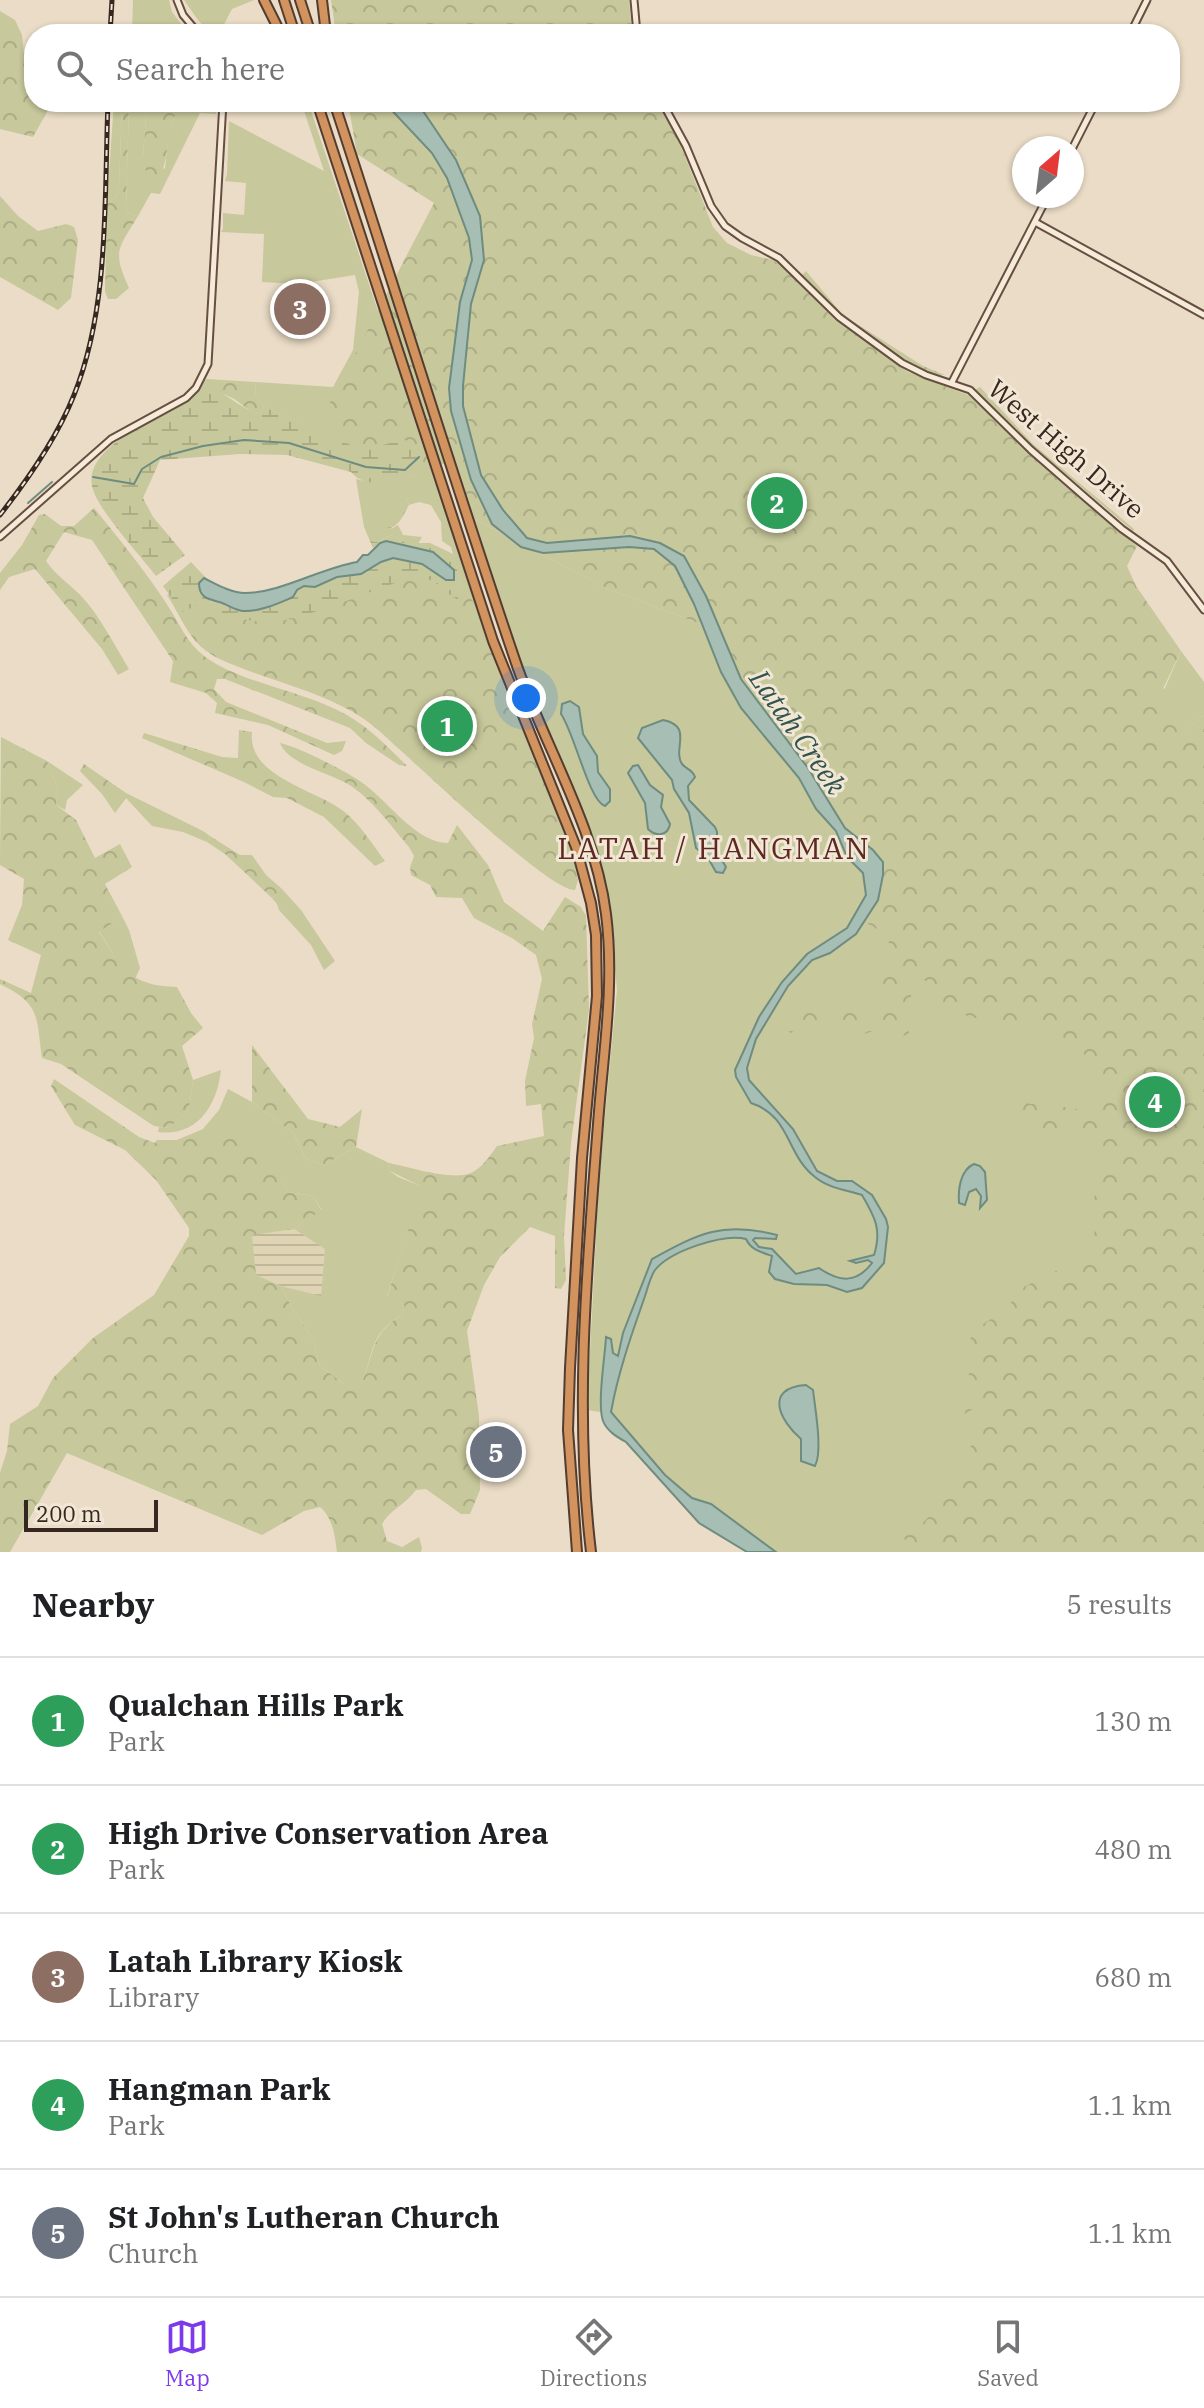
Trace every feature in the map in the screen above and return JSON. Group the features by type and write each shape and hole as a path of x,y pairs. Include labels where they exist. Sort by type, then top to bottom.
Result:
{"highway":[{"path":"264,0 276,24"},
{"path":"284,0 292,24"},
{"path":"300,0 308,24"},
{"path":"322,0 325,24"},
{"path":"319,112 493,641 576,847 591,903 597,948 597,996 576,1246 568,1430 577,1552"},
{"path":"338,112 517,665 587,841 606,910 610,989 594,1177 582,1395 583,1461 591,1552"}],"main road":[{"path":"177,0 191,24"},
{"path":"634,0 636,24"},
{"path":"1135,24 1147,0"},
{"path":"0,537 92,453 136,424 186,398 202,378 208,364 222,112"},
{"name":"West High Drive","path":"667,112 717,216 742,238 779,258 839,317 894,357 914,370 970,390 1086,498 1167,561 1204,610"},
{"path":"1079,136 1091,112"},
{"path":"952,382 1042,208"},
{"path":"1035,222 1204,315"}],"shaded area":[{"path":"393,112 424,112 456,160 480,216 484,260 471,304 463,406 481,475 503,510 527,538 547,543 630,536 660,543 684,556 706,596 741,679 808,768 845,828 883,862 878,900 856,934 830,953 812,960 788,986 756,1039 747,1068 749,1080 793,1129 817,1171 837,1181 852,1181 872,1195 888,1227 884,1263 862,1288 847,1292 827,1285 794,1284 775,1279 769,1272 772,1256 760,1252 746,1239 711,1241 672,1256 652,1276 625,1355 611,1412 665,1475 692,1498 711,1504 776,1552 747,1552 699,1523 626,1442 607,1428 601,1413 606,1337 611,1339 613,1353 618,1356 623,1333 652,1259 712,1232 741,1229 777,1235 776,1239 753,1240 759,1247 772,1249 796,1274 819,1268 847,1279 860,1275 872,1263 868,1260 850,1261 874,1255 876,1246 876,1224 862,1195 826,1184 815,1177 798,1158 774,1117 751,1103 735,1070 759,1017 782,982 807,954 847,928 866,895 863,873 847,857 836,831 816,809 799,778 741,708 721,672 675,566 654,549 629,547 543,553 521,547 492,524 471,480 451,411 449,388 460,302 472,260 469,238 447,178 432,153"},
{"path":"386,541 433,552 454,570 454,580 446,580 422,564 393,558 361,574 337,577 315,587 304,586 293,597 249,611 207,598 199,588 204,578 240,593 272,589 357,562"},
{"path":"570,701 579,707 583,734 597,756 598,772 610,789 610,801 605,806 593,792 561,714 562,704"},
{"path":"663,720 678,727 682,764 695,777 688,786 689,800 715,827 717,852 726,867 723,873 716,872 708,858 696,848 689,813 672,780 638,738 642,728"},
{"path":"638,765 650,785 663,795 661,807 670,824 664,833 648,829 645,803 628,773"},
{"path":"974,1164 985,1172 987,1200 980,1208 981,1196 976,1189 969,1192 965,1205 959,1203 963,1176"},
{"path":"294,1229 325,1248 321,1297 281,1286 256,1275 252,1234"},
{"path":"806,1385 813,1390 817,1418 815,1466 801,1461 801,1439 787,1423 780,1406 784,1392"}],"green space":[{"path":"133,0 169,0 172,12 181,24 132,24"},
{"path":"184,0 254,0 232,9 224,24 202,24"},
{"path":"331,0 629,0 631,24 335,24"},
{"path":"0,11 15,20 22,35 24,112 47,112 33,137 0,129"},
{"path":"113,112 122,112 119,187 115,198 107,203"},
{"path":"122,112 129,112 126,207 128,213 138,216 122,244 119,258 129,288 116,299 108,299 105,292 107,203 115,198 119,187"},
{"path":"129,112 146,112 143,157 165,169 169,129 175,117 172,112 216,112 200,113 160,194 151,193 138,216 128,213"},
{"path":"146,112 172,112 175,116 158,180 152,181 147,177 143,157"},
{"path":"304,112 311,112 477,607 461,585 451,547 442,541 441,522 431,505 419,502 409,505 407,499 391,529 398,525 403,535 422,537 418,544 406,543 391,535 377,542 370,541 364,527 356,479 378,481 415,475 264,407 256,397 255,382 333,387 353,350 359,292 355,275 298,284 262,282 264,234 221,232 223,213 244,215 246,183 225,181 229,121 324,171"},
{"path":"350,112 662,112 678,139 713,227 727,243 751,255 773,260 786,269 835,320 908,372 968,395 1056,478 1137,546 1127,566 1136,586 1181,651 1161,693 1185,730 1204,715 1204,1552 913,1552 902,1535 908,1524 925,1521 957,1482 963,1457 989,1421 990,1406 982,1401 965,1415 965,1388 972,1363 968,1354 970,1339 983,1324 1006,1310 1020,1289 1068,1265 1093,1238 1098,1219 1092,1204 1098,1186 1095,1180 1098,1160 1072,1130 1055,1135 1011,1114 998,1100 1003,1096 1031,1104 1056,1104 1082,1110 1089,1121 1095,1116 1102,1078 1091,1067 1080,1046 1049,1030 1037,1009 1025,1009 1034,1025 1011,1025 976,1018 943,1008 930,982 917,978 909,1002 909,1033 900,1038 882,1028 858,1036 825,1023 809,1025 791,1033 784,1028 788,1020 826,1005 871,1017 884,993 882,971 890,937 860,919 873,881 703,625 606,588 474,519 456,464 369,465 309,443 434,203 357,154"},
{"path":"0,196 18,216 38,231 66,224 74,227 78,240 71,298 58,310 0,277"},
{"path":"712,228 1107,1021 1116,1196 943,1552 760,1552 688,1501 607,1413 587,1410 599,1179 617,990 610,910 597,853 523,667 474,519 606,588 703,625 947,970"},
{"path":"806,271 843,315 923,366 945,375 909,364 868,337 848,320 802,275"},
{"path":"206,379 255,382 256,397 264,407 260,413 226,395 195,394"},
{"path":"980,387 1033,444 1133,531 1018,434 975,390"},
{"path":"218,392 249,410 260,413 264,407 353,446 412,441 421,465 415,475 373,482 358,478 351,472 287,455 240,454 160,460 143,498 153,517 185,555 156,576 101,506 92,486 92,473 108,449 135,429 196,394"},
{"path":"403,497 409,505 397,524 389,528 378,523 383,504"},
{"path":"94,508 151,581 188,639 204,656 250,679 346,714 374,734 407,766 399,765 366,743 350,728 225,679 217,679 214,689 226,702 327,743 346,741 342,751 334,755 268,725 215,713 217,703 206,693 170,682 173,661 92,540 64,532 46,561 83,598 102,623 129,669 118,675 102,649 35,569 9,577 0,590 0,573 22,545 39,515 45,514 61,526 74,526"},
{"path":"391,535 406,543 430,543 453,554 461,585 466,592 460,600 430,580 404,580 330,607 276,622 265,622 231,616 202,603 182,612 163,586 191,562 207,579 203,578 211,602 228,607 304,586 315,587 337,577 361,574 393,558 422,564 447,580 455,577 380,543 373,548 370,541 377,542"},
{"path":"395,568 461,585 477,607 571,847 578,880 575,890 560,885 508,846 363,719 332,702 232,664 205,650 188,631 167,595 187,586 214,609"},
{"path":"1181,651 1204,682 1204,715 1160,750 1109,723 1165,688"},
{"path":"239,730 252,732 253,748 272,772 346,813 385,861 375,866 324,817 287,798 273,797 142,738 144,733 222,757 238,758"},
{"path":"1,737 47,761 58,790 56,805 76,820 95,858 120,844 132,867 105,884 122,916 99,932 129,973 148,983 177,987 203,1028 182,1046 193,1080 189,1109 169,1128 154,1126 61,1064 42,1058 37,1021 30,1005 0,984 0,979 31,993 41,955 8,940 22,905 24,879 0,865"},
{"path":"280,743 357,779 425,836 448,843 457,825 488,865 504,902 543,931 565,897 581,907 586,916 589,1009 571,1143 564,1236 566,1280 561,1289 555,1288 555,1236 530,1227 500,1257 484,1285 467,1331 479,1416 480,1490 470,1514 461,1514 426,1489 416,1490 382,1524 387,1541 402,1547 419,1537 421,1552 337,1552 331,1522 320,1507 304,1511 262,1535 67,1453 10,1552 0,1552 0,1473 7,1451 10,1424 38,1406 53,1378 93,1338 154,1295 189,1236 189,1228 156,1180 125,1150 75,1125 51,1086 54,1079 139,1137 155,1143 157,1140 177,1140 203,1129 246,1133 275,1164 288,1192 313,1196 321,1210 294,1229 252,1235 256,1275 281,1286 313,1339 320,1366 344,1384 361,1384 379,1337 402,1315 405,1306 387,1297 422,1187 388,1170 389,1163 463,1175 479,1168 497,1146 544,1136 541,1104 526,1106 525,1081 534,1038 532,1024 542,979 536,955 474,918 462,898 436,897 430,885 411,875 414,856 373,805 348,784 291,757"},
{"path":"47,761 83,785 67,800 65,810 56,805 58,790"},
{"path":"84,764 126,793 126,798 115,813 80,771"},
{"path":"126,793 203,831 210,836 207,842 183,832 152,826 126,798"},
{"path":"210,836 240,855 252,855 266,875 281,888 272,898 225,854 207,842"},
{"path":"281,888 301,910 335,961 324,970 311,945 272,898"},
{"path":"122,916 140,968 135,979 123,970 99,931"},
{"path":"252,1045 308,1119 340,1127 362,1109 356,1147 323,1165 306,1159 293,1133 252,1102"},
{"path":"221,1070 215,1096 203,1116 184,1129 158,1132 159,1127 169,1128 189,1109 193,1080"},
{"path":"228,1089 252,1102 293,1133 306,1159 323,1165 356,1147 389,1163 388,1170 398,1177 423,1187 387,1296 405,1306 402,1315 383,1329 378,1337 361,1384 344,1384 320,1366 313,1339 281,1286 321,1296 325,1249 294,1229 321,1209 313,1196 288,1192 274,1164 203,1129 219,1110"}],"waterway":[{"path":"93,477 134,484 142,469 161,457 244,440 289,443 366,467 405,470 419,457"},
{"path":"28,503 52,482"}],"railway":[{"path":"111,24 112,0"},
{"path":"0,515 51,442 74,395 86,361 100,288 108,112"}],"place":[{"name":"Latah Library Kiosk","path":"300,309"},
{"name":"High Drive Conservation Area","path":"777,503"},
{"name":"Qualchan Hills Park","path":"447,726"},
{"name":"Hangman Park","path":"1155,1102"},
{"name":"St John's Lutheran Church","path":"496,1452"}],"district":[{"name":"LATAH / HANGMAN","path":"714,849"}],"water label":[{"name":"Latah Creek","path":"798,732"}]}
